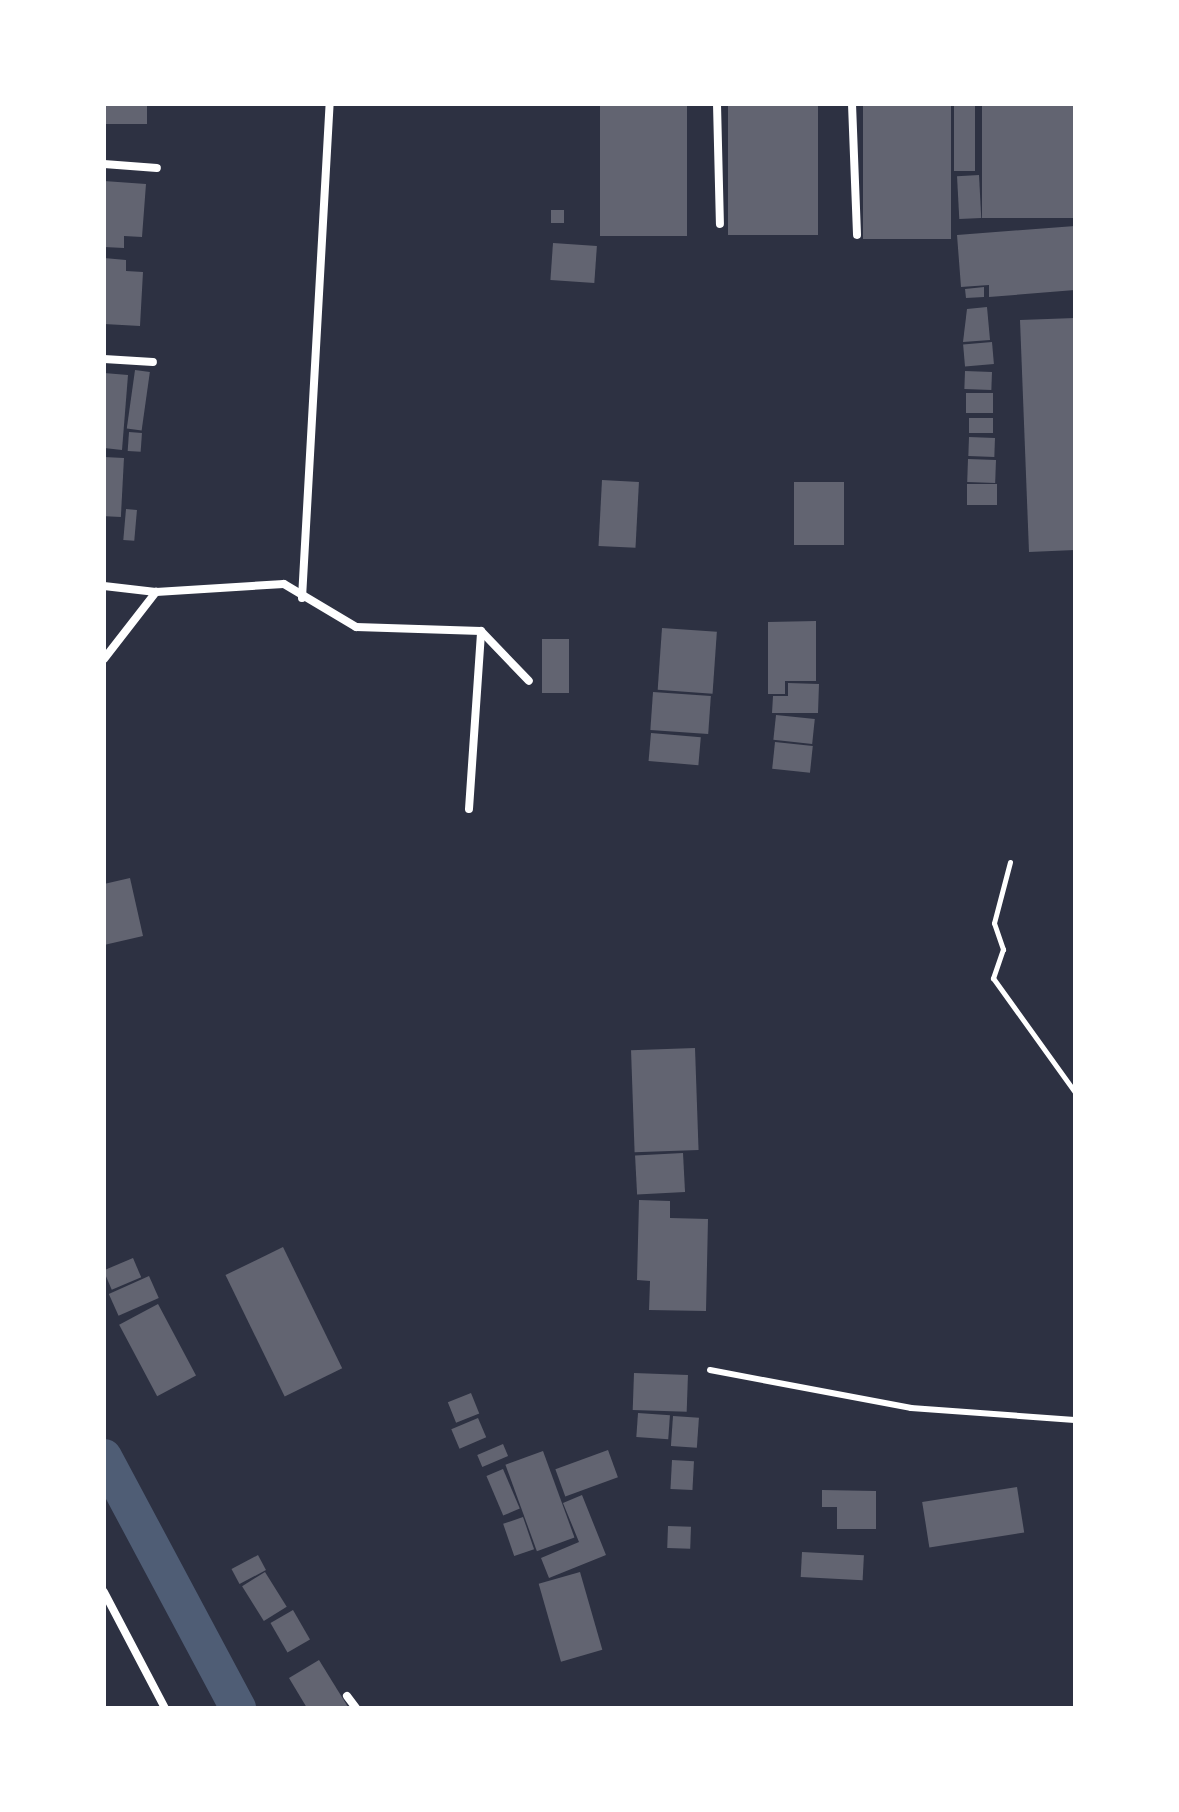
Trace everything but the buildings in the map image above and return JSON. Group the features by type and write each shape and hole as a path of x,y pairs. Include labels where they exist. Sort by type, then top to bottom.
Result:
{"street":[{"path":"302,598 330,104"},
{"path":"717,104 720,224"},
{"path":"852,104 857,235"},
{"path":"104,164 157,168"},
{"path":"104,359 153,362"},
{"path":"104,586 156,592 284,584 302,588 302,598"},
{"path":"104,659 156,592"},
{"path":"302,598 356,627 481,631 529,681"},
{"path":"469,809 481,631"},
{"path":"104,1592 165,1708"},
{"path":"347,1696 356,1708"}],"lane":[{"path":"710,1370 911,1408 1075,1420"}],"path":[{"path":"1010,862 994,923 1003,949 993,978 1075,1092"}],"waterway":[{"path":"104,1457 238,1708"}]}
